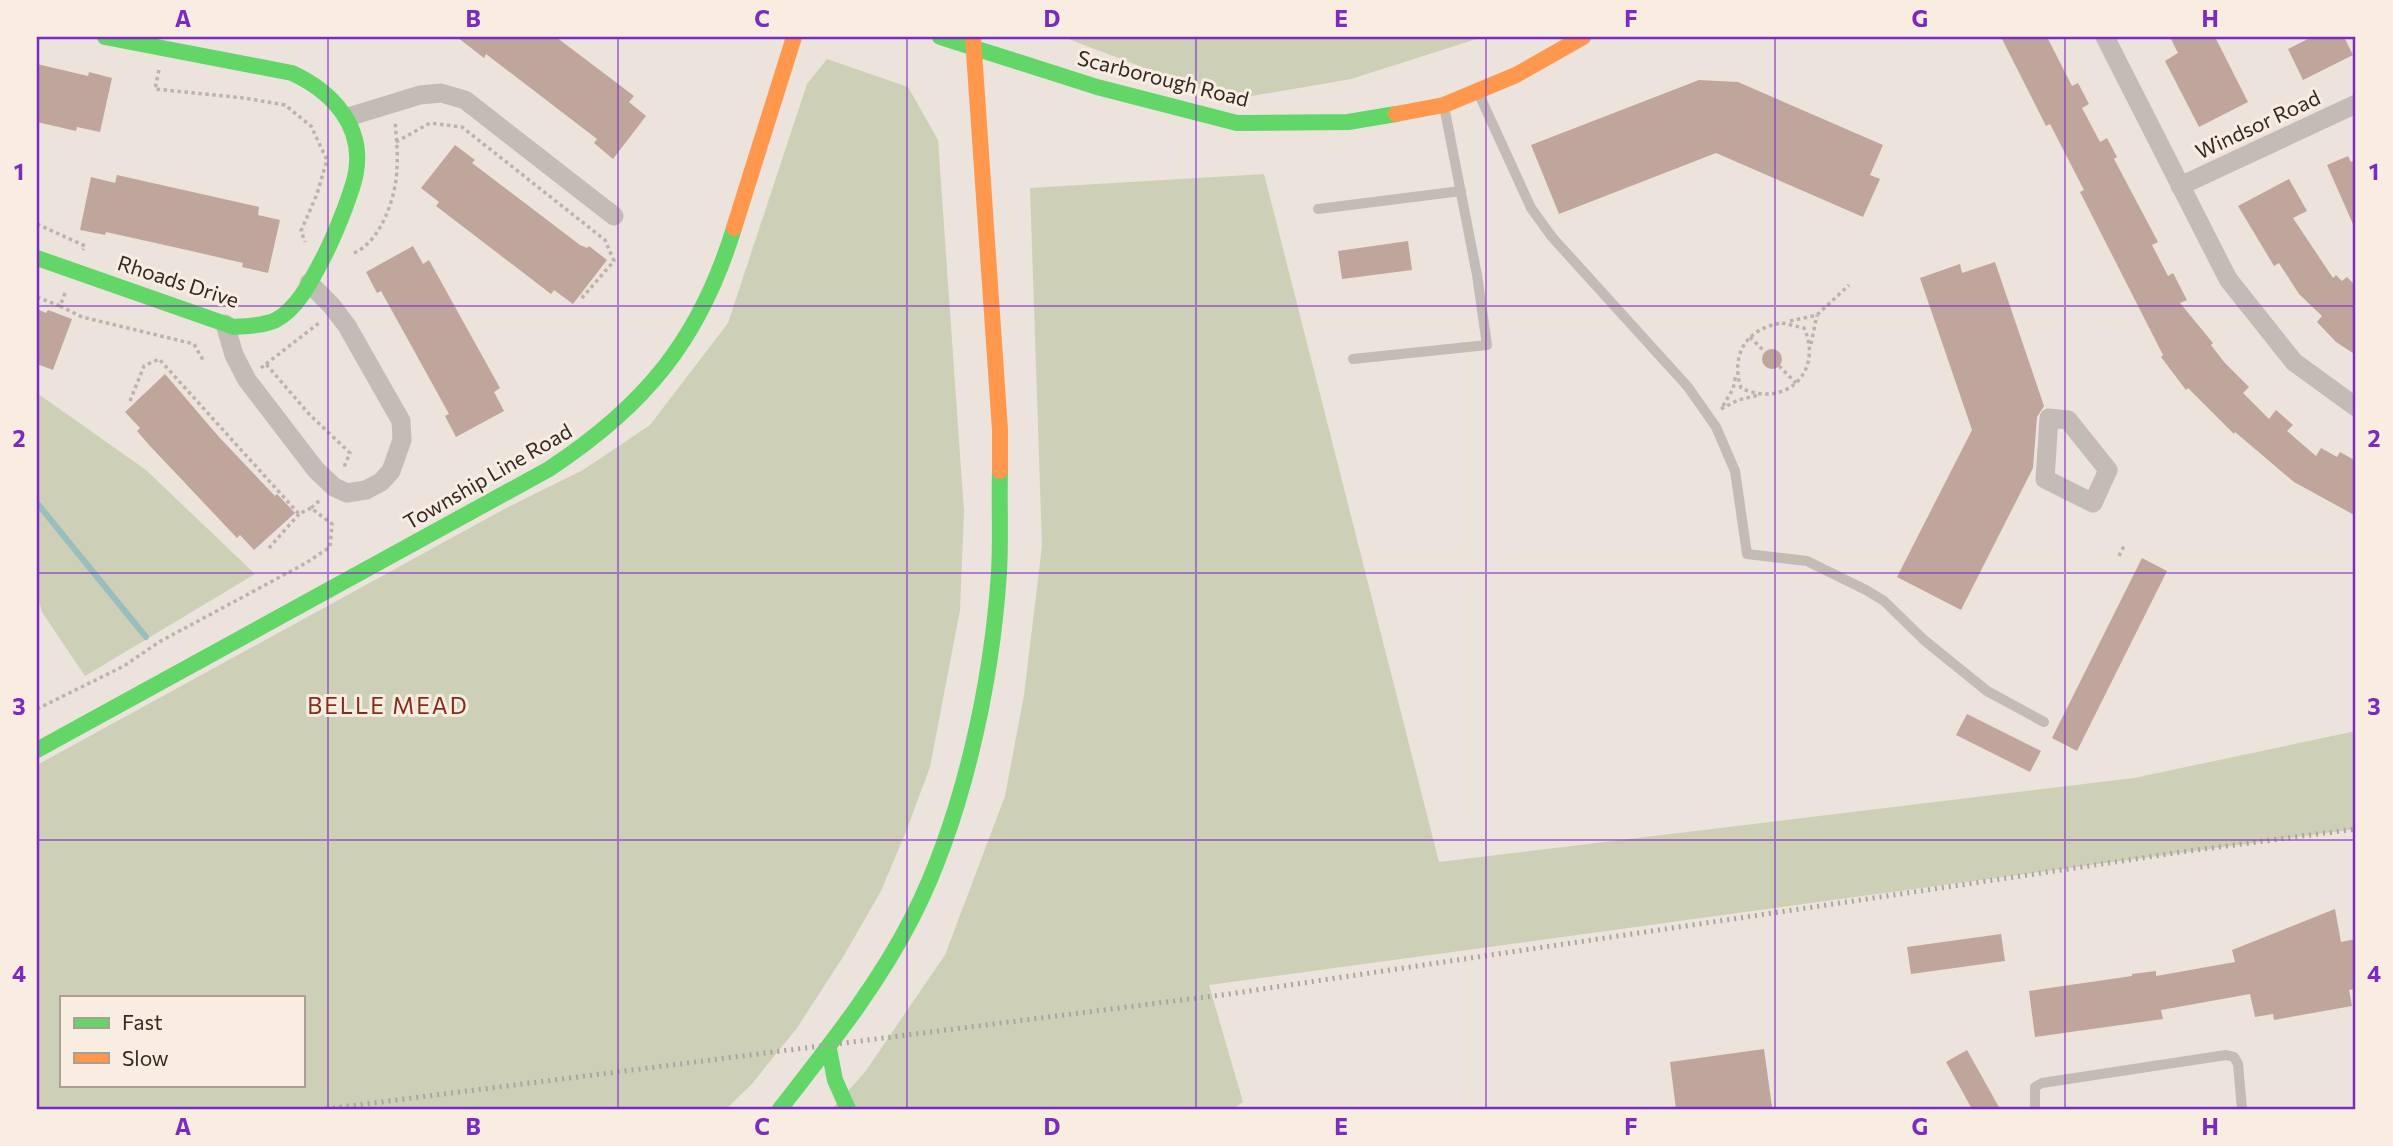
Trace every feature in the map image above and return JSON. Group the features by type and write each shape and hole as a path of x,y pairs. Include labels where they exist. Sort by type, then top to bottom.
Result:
{"main road":[{"path":"105,37 134,44 185,44 292,73 308,79 338,103 348,117"},
{"name":"Township Line Road","path":"37,750 550,469 585,447 620,419 672,361 694,328 711,294 724,261 794,37"},
{"name":"Scarborough Road","path":"940,37 973,41 1097,87 1237,123 1348,122 1444,105 1516,75 1583,37"},
{"path":"780,1109 830,1049 877,979 913,916 940,854 975,741 989,659 999,572 1000,430 973,41"},
{"name":"Rhoads Drive","path":"37,258 234,327 253,326 277,319 287,311 309,283 330,246 352,188 357,166 354,134 348,117"},
{"path":"830,1049 834,1077 848,1109"}],"street":[{"name":"Windsor Road","path":"2105,37 2228,279 2294,362 2356,407"},
{"path":"348,117 420,95 441,93 465,100 614,216"},
{"name":"Windsor Road","path":"2180,186 2356,104"},
{"path":"225,324 234,355 247,380 316,470 334,487 346,493 366,490 381,482 391,471 402,440 401,421 347,326 309,283"}],"lane":[{"path":"1478,91 1531,208 1552,237 1688,387 1716,427 1735,471 1747,554 1807,561 1866,590 1884,601 1924,640 1987,691 2044,722"},
{"path":"1353,359 1487,345 1477,275 1444,105"},
{"path":"1318,209 1461,191"},
{"path":"2035,1109 2035,1087 2042,1083 2226,1055 2234,1058 2238,1064 2242,1109"}],"path":[{"path":"160,64 155,89 285,105 312,126 327,160 317,194 300,230 304,242 314,246"},
{"path":"351,254 360,250 377,233 387,211 397,169 394,119 389,104"},
{"path":"396,142 430,123 462,127 605,240 614,261 581,299"},
{"path":"1817,316 1806,370 1796,383 1783,392 1738,400 1720,409 1732,389 1744,345 1750,337 1759,329 1817,316 1849,285"},
{"path":"37,297 60,306"},
{"path":"247,380 335,311"},
{"path":"1782,323 1804,328 1810,349"},
{"path":"1750,337 1765,352"},
{"path":"130,401 144,366 159,359 299,514"},
{"path":"265,364 309,414 350,453 334,487 311,508 299,514 269,548"},
{"path":"1737,366 1741,388 1762,395"},
{"path":"1779,366 1796,383"},
{"path":"37,709 124,666 159,642 306,563 330,547 332,524 311,508"},
{"path":"2119,556 2126,544"}],"green space":[{"path":"1063,37 1483,37 1351,79 1229,100"},
{"path":"827,59 908,87 938,140 964,512 960,610 930,767 881,891 843,957 797,1028 751,1085 726,1109 37,1109 37,765 508,507 583,470 650,425 728,323 807,84"},
{"path":"1264,174 1439,862 2134,778 2356,731 2356,829 1209,985 1243,1102 1233,1109 832,1109 865,1072 945,955 1005,796 1024,695 1042,546 1030,188"},
{"path":"37,393 146,470 255,574 85,676 42,612 37,593"}],"building":[{"path":"457,37 556,37 634,96 629,102 646,116 613,159 594,143 597,139 486,54 484,58"},
{"path":"2001,37 2047,37 2072,86 2078,83 2089,104 2082,108 2100,142 2107,138 2117,157 2114,159 2158,242 2152,245 2168,276 2173,273 2187,300 2180,303 2213,343 2211,345 2224,362 2249,387 2243,393 2269,419 2276,410 2293,425 2287,431 2316,456 2321,448 2337,457 2340,452 2356,461 2356,516 2294,482 2235,432 2234,434 2188,388 2186,390 2161,357 2163,355 2080,192 2084,190 2050,124 2046,126"},
{"path":"2170,37 2215,37 2248,102 2199,127 2165,61 2178,53"},
{"path":"2312,37 2344,37 2353,55 2303,80 2288,49"},
{"path":"37,64 88,76 89,72 112,78 100,132 77,127 76,131 37,122"},
{"path":"1699,80 1738,82 1883,145 1870,175 1880,179 1863,217 1716,153 1559,214 1531,145"},
{"path":"455,145 475,160 472,163 580,245 587,248 589,246 607,260 573,304 554,290 551,294 436,206 439,202 421,188"},
{"path":"2348,156 2351,162 2356,160 2356,231 2327,165"},
{"path":"117,175 259,207 258,215 280,220 268,273 242,267 243,263 187,250 106,232 105,235 80,230 91,177 115,183"},
{"path":"2289,179 2307,211 2293,218 2333,278 2336,275 2342,281 2347,277 2356,286 2356,355 2336,342 2317,322 2322,316 2299,294 2279,263 2274,266 2238,206"},
{"path":"1408,241 1412,270 1342,279 1338,251"},
{"path":"413,246 423,264 429,260 500,388 494,392 504,411 456,437 445,416 449,414 381,291 377,293 366,272"},
{"path":"1995,262 2044,406 2037,417 2033,468 1961,610 1897,577 1972,430 1920,278 1960,264 1962,273"},
{"path":"37,309 72,319 53,370 37,364"},
{"path":"1768,349 1776,349 1782,359 1776,369 1768,369 1762,363 1762,355"},
{"path":"165,374 219,437 275,496 277,494 295,513 254,550 240,535 237,538 150,446 137,431 140,428 125,412"},
{"path":"2142,558 2167,571 2077,751 2052,738"},
{"path":"1967,714 2041,751 2030,772 1956,735"},
{"path":"2335,909 2341,942 2356,939 2356,989 2349,990 2352,1006 2274,1020 2273,1014 2255,1017 2250,994 2161,1010 2163,1019 2035,1037 2029,991 2156,971 2156,976 2235,962 2232,950"},
{"path":"2001,934 2005,961 1911,974 1907,947"},
{"path":"1764,1049 1772,1107 1676,1109 1670,1062"},
{"path":"1967,1050 2000,1109 1972,1109 1946,1062"}],"waterway":[{"path":"37,503 146,637"}],"railway":[{"path":"326,1109 1229,994 2189,851 2356,829"}],"traffic: fast":[{"path":"37,258 234,327 266,323 284,315 308,286 331,242 353,186 357,155 350,125 331,100 306,80 292,73 105,37"},
{"path":"940,37 1097,87 1237,123 1348,122 1396,114"},
{"path":"37,750 549,469 583,445 641,394 686,336 720,268 734,228"},
{"path":"780,1109 851,1016 884,967 913,916 947,836 972,748 990,659 999,572 1000,471"},
{"path":"829,1049 835,1080 848,1109"}],"traffic: slow":[{"path":"734,228 794,37"},
{"path":"973,37 1000,430 1000,471"},
{"path":"1396,114 1444,105 1516,75 1583,37"}],"district":[{"name":"BELLE MEAD","path":"388,706"}]}
